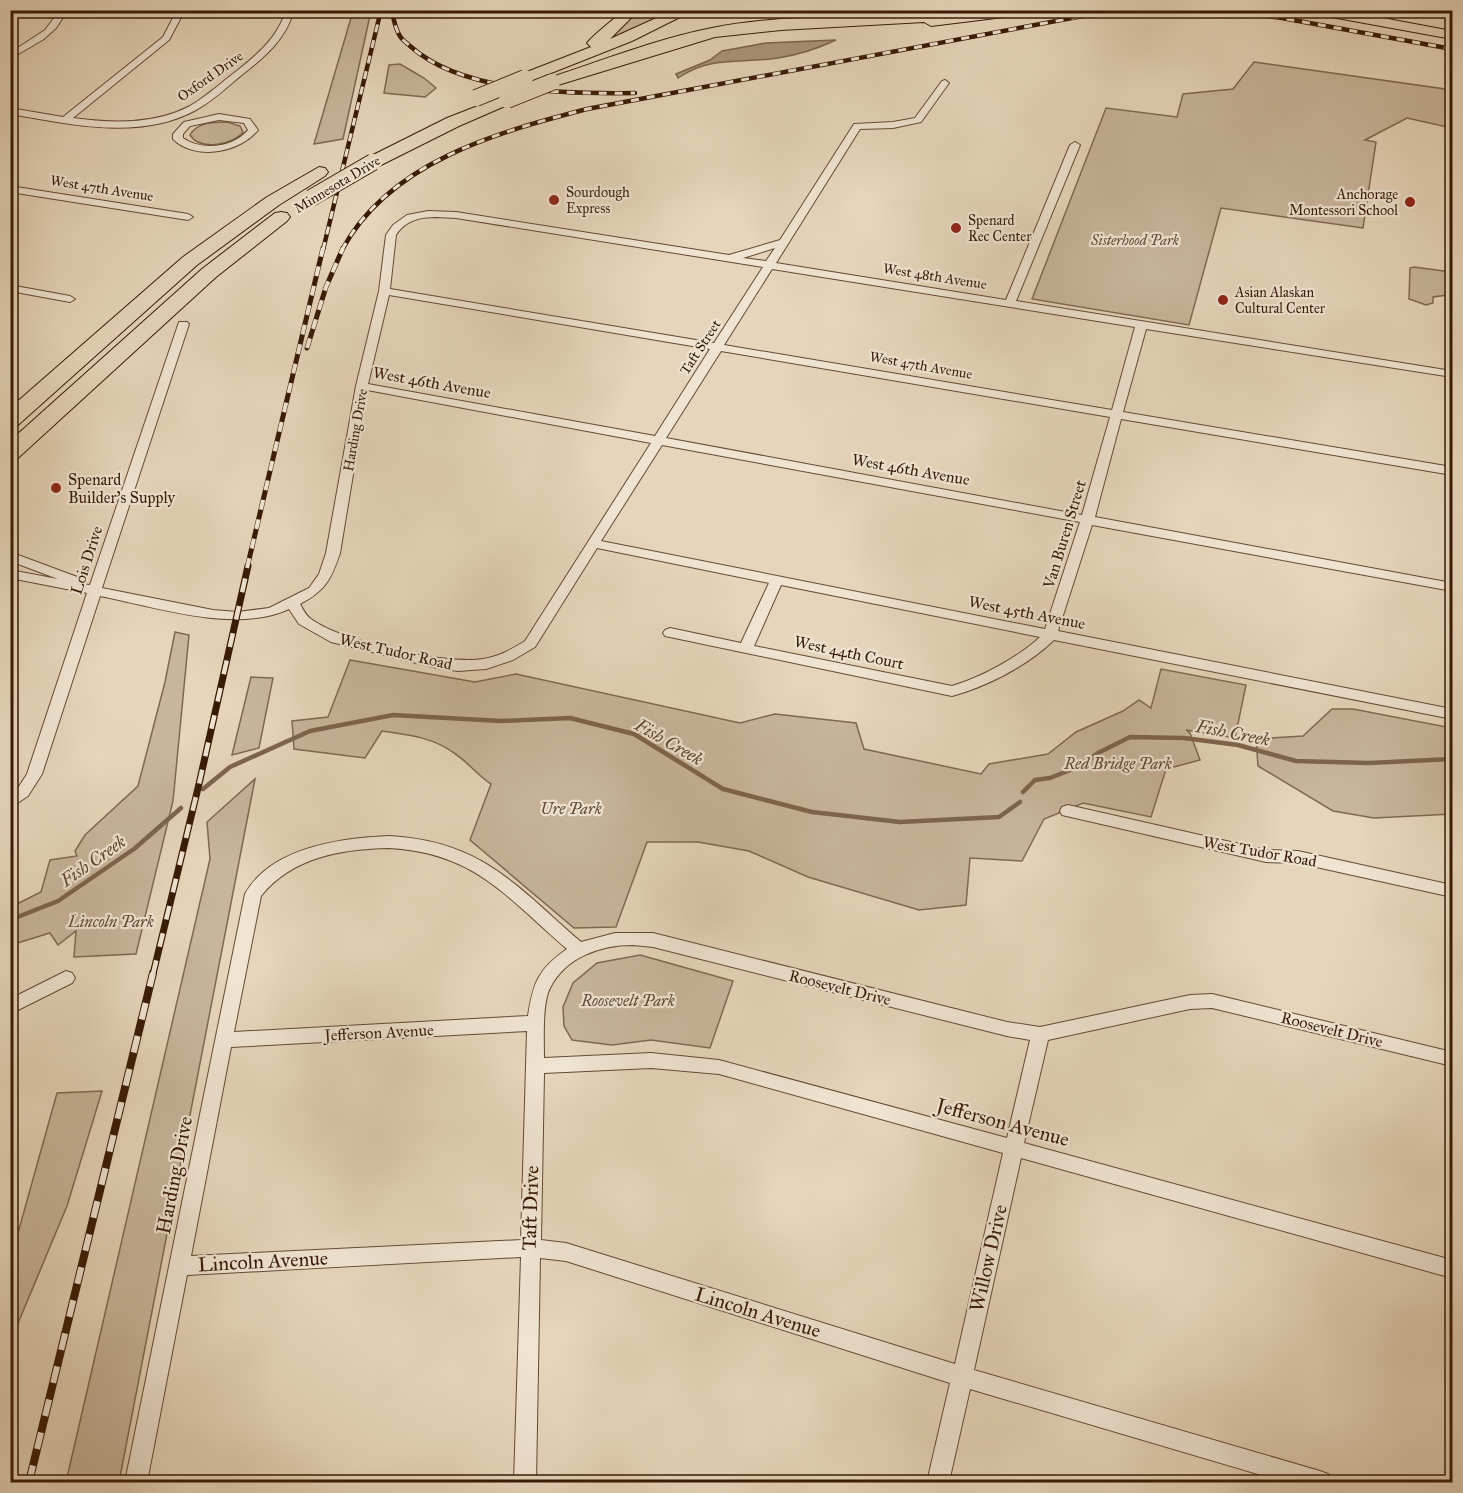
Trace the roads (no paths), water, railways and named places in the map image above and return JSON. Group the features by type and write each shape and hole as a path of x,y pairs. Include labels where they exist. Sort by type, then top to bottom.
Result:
{"highway":[{"path":"525,78 600,39 632,10"},
{"name":"Minnesota Drive","path":"385,137 627,38 687,10"},
{"path":"844,10 887,15 921,10"},
{"path":"866,22 918,19 950,10"},
{"path":"552,82 714,32 773,25 958,20 1029,10"},
{"name":"Minnesota Drive","path":"10,453 230,255 311,198 366,153 453,122 707,19"},
{"name":"Minnesota Drive","path":"10,420 190,261 265,206 338,162"}],"main road":[{"path":"1315,10 1452,35"},
{"path":"1356,10 1452,27"}],"street":[{"path":"10,57 47,34 56,26 64,10"},
{"path":"65,120 166,38 182,10"},
{"name":"Oxford Drive","path":"10,111 65,120 129,124 184,112 202,102 258,58 280,36 287,25 290,10"},
{"path":"1416,10 1452,17"},
{"name":"Taft Street","path":"500,660 520,651 539,633 658,439 857,126 893,125 918,120 945,83"},
{"path":"184,112 196,121 230,117 247,121 253,130 244,140 235,144 200,148 183,143 178,139 181,129 196,121"},
{"path":"1010,303 1075,145"},
{"name":"West 47th Avenue","path":"10,189 188,217"},
{"name":"West 48th Avenue","path":"412,215 435,213 456,215 1452,374"},
{"name":"Harding Drive","path":"292,603 314,591 326,575 333,553 362,386 384,291 391,235 394,227 412,215"},
{"path":"728,259 782,243"},
{"path":"10,288 70,299"},
{"name":"West 47th Avenue","path":"384,291 1452,471"},
{"name":"Van Buren Street","path":"944,690 952,691 969,686 1032,653 1050,635 1088,518 1142,323"},
{"name":"Lois Drive","path":"10,803 23,792 34,774 183,324"},
{"name":"West 46th Avenue","path":"362,386 1088,518 1452,587"},
{"name":"West 45th Avenue","path":"595,544 1452,714"},
{"path":"10,556 58,573 94,591"},
{"path":"10,574 237,616 272,612 292,603"},
{"path":"746,648 777,580"},
{"name":"West Tudor Road","path":"292,603 304,621 336,639 458,666 486,664 500,660"},
{"name":"West 44th Court","path":"670,633 944,690"},
{"name":"West Tudor Road","path":"1068,811 1266,856 1298,856 1452,891"},
{"name":"Harding Drive","path":"136,1482 253,894 264,879 284,865 312,853 351,843 383,841 420,843 452,853 485,869 579,950"},
{"name":"Roosevelt Drive","path":"579,950 600,940 627,938 653,940 1007,1029 1040,1034 1190,1002 1212,1001 1452,1059"},
{"name":"Taft Drive","path":"525,1482 536,1023 541,988 559,964 579,950"},
{"path":"10,1007 66,978"},
{"name":"Jefferson Avenue","path":"223,1040 536,1023"},
{"name":"Willow Drive","path":"938,1482 1040,1034"},
{"name":"Jefferson Avenue","path":"536,1066 665,1060 696,1062 1452,1269"},
{"name":"Lincoln Avenue","path":"179,1266 529,1248 566,1252 961,1376 1320,1482"}],"waterway":[{"name":"Fish Creek","path":"203,789 230,767 310,731 393,715 501,721 570,718 634,734 723,789 812,812 900,822 999,817 1020,802"},
{"name":"Fish Creek","path":"1023,792 1035,780 1050,778 1078,767 1098,753 1130,737 1184,738 1238,745 1296,761 1369,763 1452,759"},
{"name":"Fish Creek","path":"10,920 58,901 134,849 181,808"}],"railway":[{"path":"323,250 381,10"},
{"path":"391,10 397,30 403,40 432,62 458,73 486,82 517,88 579,93 635,93"},
{"path":"342,249 362,220 388,194 417,173 449,155 518,128 587,109 1115,10"},
{"path":"1223,10 1282,18 1452,49"},
{"path":"247,568 323,248"},
{"path":"307,348 326,287 342,249"},
{"path":"153,974 248,566"},
{"path":"29,1482 153,973"}],"place":[{"name":"Sourdough Express","path":"554,200"},
{"name":"Anchorage Montessori School","path":"1410,202"},
{"name":"Spenard Rec Center","path":"956,228"},
{"name":"Asian Alaskan Cultural Center","path":"1223,300"},
{"name":"Spenard Builder's Supply","path":"56,488"}],"park label":[{"name":"Sisterhood Park","path":"1135,240"},
{"name":"Red Bridge Park","path":"1118,763"},
{"name":"Ure Park","path":"571,808"},
{"name":"Lincoln Park","path":"111,921"},
{"name":"Roosevelt Park","path":"628,1000"}]}
